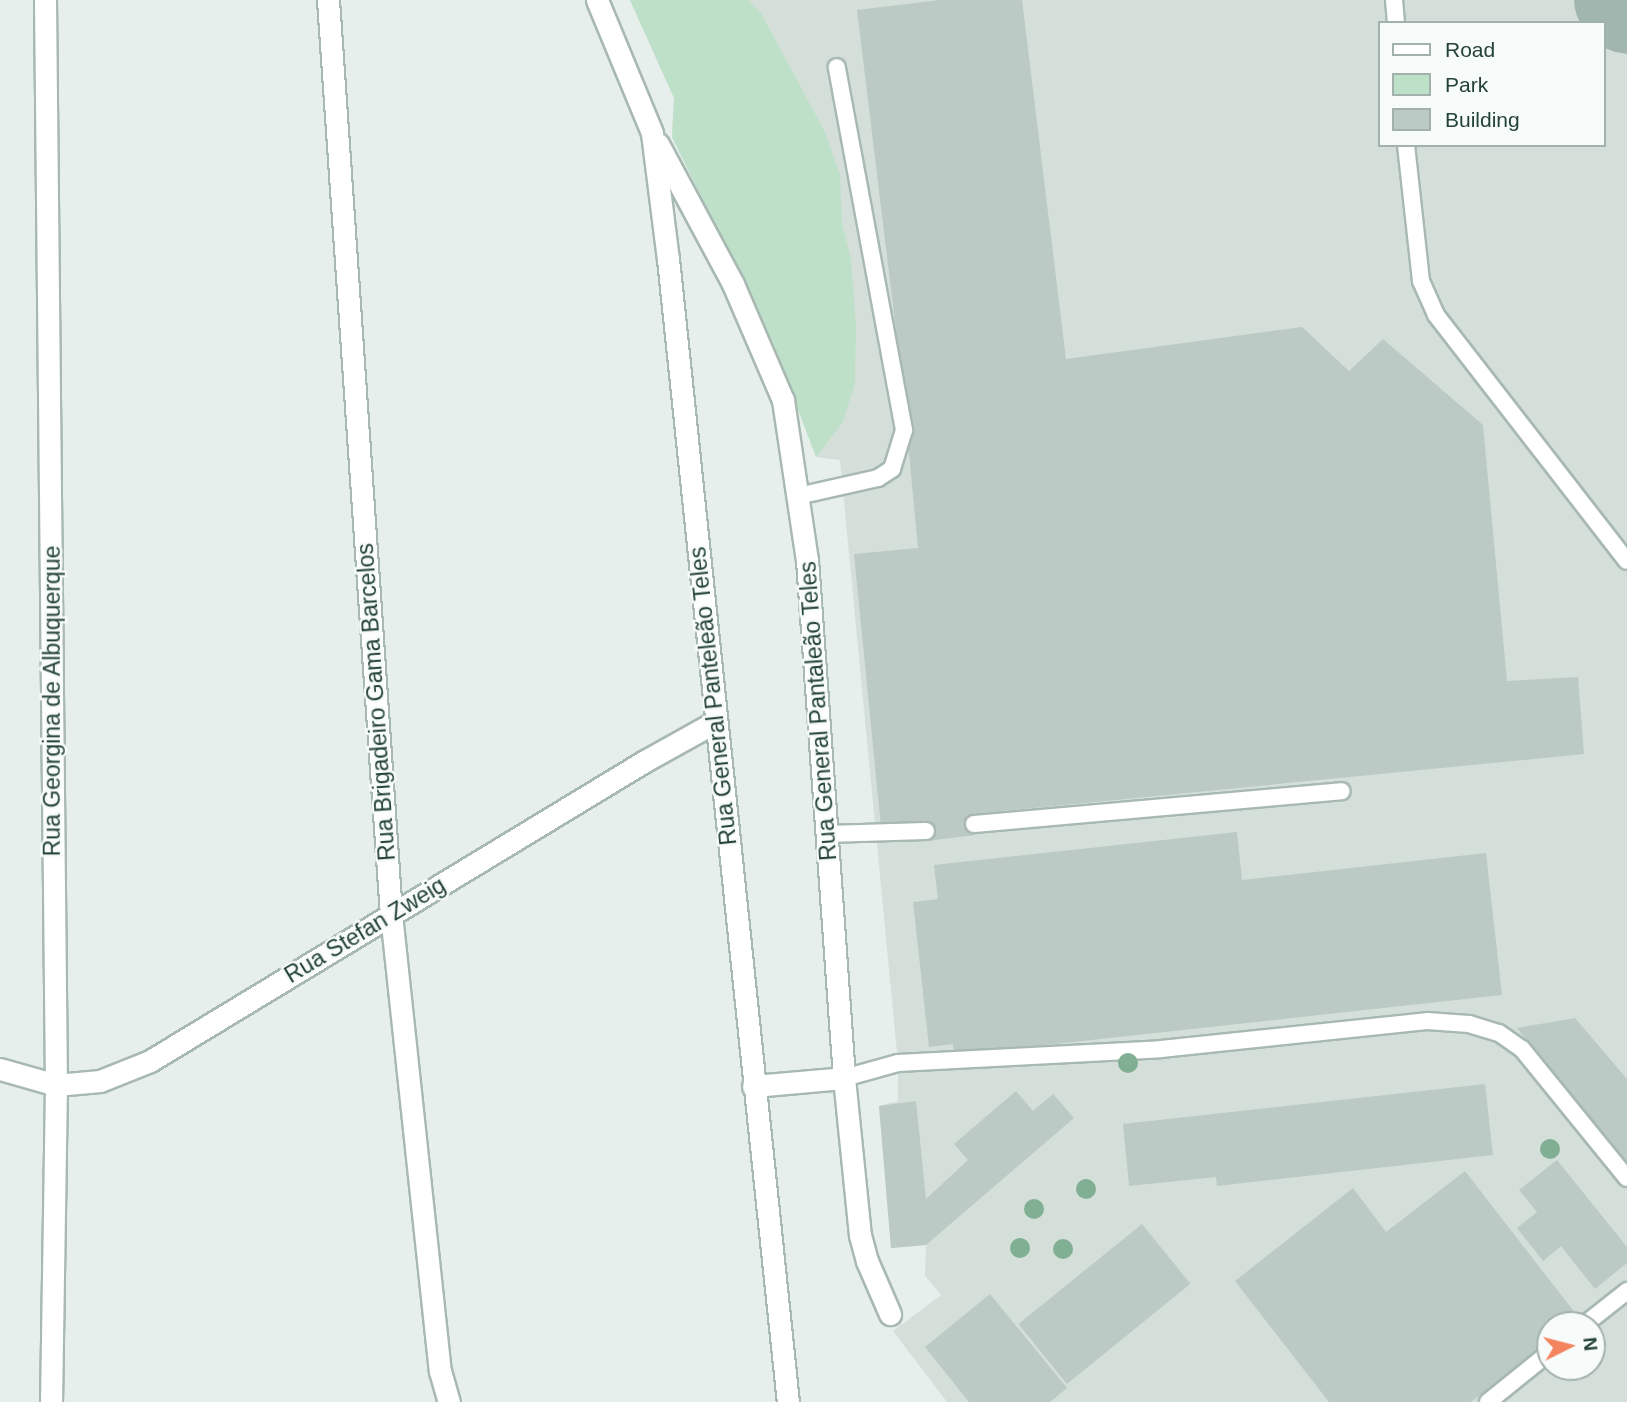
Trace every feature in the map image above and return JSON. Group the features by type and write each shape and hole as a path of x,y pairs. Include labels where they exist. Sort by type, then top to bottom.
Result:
{"street":[{"name":"Rua Georgina de Albuquerque","path":"45,0 56,1085 51,1402"},
{"name":"Rua Brigadeiro Gama Barcelos","path":"328,0 391,914 440,1371 449,1402"},
{"name":"Rua General Panteleão Teles","path":"597,0 652,133 668,259 788,1402"},
{"name":"Rua General Pantaleão Teles","path":"652,133 733,284 783,400 807,560 844,1078 860,1235 867,1262 890,1314"},
{"name":"Rua Stefan Zweig","path":"0,1069 56,1085 100,1080 150,1061 715,722"},
{"path":"753,1086 844,1078"}],"lane":[{"path":"1394,0 1396,21"},
{"path":"798,496 878,478 892,469 904,430 837,67"},
{"path":"1406,147 1421,281 1436,315 1627,561"},
{"path":"974,824 1342,791"},
{"path":"827,834 926,831"},
{"path":"844,1078 898,1063 1161,1049 1427,1021 1469,1024 1499,1032 1522,1049 1627,1178"},
{"path":"1602,1311 1627,1291"},
{"path":"1488,1402 1536,1363"}],"shaded area":[{"path":"630,0 1627,0 1627,1402 947,1402 893,1331 941,1295 925,1276 926,1245 891,1248 879,1106 898,1101 898,1063 840,460 816,457 773,343 672,137 674,98"}],"green space":[{"path":"630,0 749,0 762,15 825,132 840,175 842,223 851,259 856,326 855,383 843,422 816,457 773,343 672,137 674,98"}],"building":[{"path":"940,0 1022,0 1066,359 1302,327 1349,371 1383,339 1483,425 1507,681 1578,677 1584,754 973,814 975,835 927,841 926,825 881,827 854,554 918,548 902,380 857,10"},
{"path":"1237,832 1242,880 1486,853 1502,995 954,1055 953,1044 929,1047 913,902 938,899 934,865"},
{"path":"1575,1018 1627,1079 1627,1165 1517,1028"},
{"path":"1485,1084 1493,1155 1217,1186 1216,1177 1129,1186 1123,1124"},
{"path":"1016,1091 1033,1111 1053,1094 1074,1118 926,1245 891,1248 879,1106 916,1101 926,1199 968,1160 954,1144"},
{"path":"1557,1160 1627,1247 1627,1263 1595,1289 1561,1246 1543,1261 1517,1228 1537,1212 1519,1190"},
{"path":"1465,1171 1574,1311 1536,1311 1536,1351 1471,1402 1329,1402 1235,1281 1353,1188 1386,1232"},
{"path":"1142,1224 1190,1284 1067,1384 1018,1324"},
{"path":"990,1294 1067,1388 1050,1402 969,1402 925,1347"}],"taxiway":[{"path":"1618,0 1627,10"}]}
